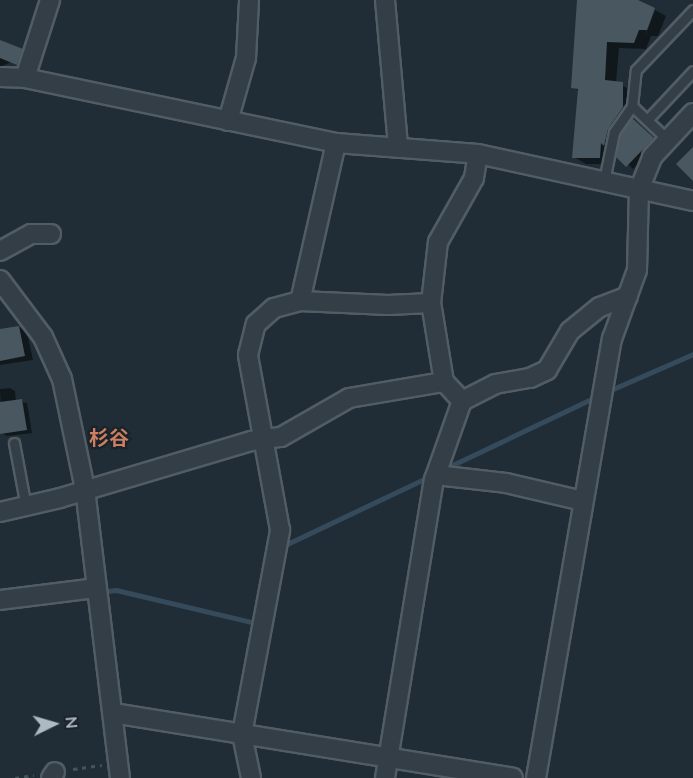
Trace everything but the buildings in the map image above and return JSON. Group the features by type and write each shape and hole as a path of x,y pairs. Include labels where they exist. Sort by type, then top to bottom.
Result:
{"street":[{"path":"25,78 50,0"},
{"path":"228,121 246,58 249,0"},
{"path":"385,0 398,147"},
{"path":"0,76 25,78 336,142 478,154 693,201"},
{"path":"536,778 612,339 637,270 639,190 652,157 693,113"},
{"path":"300,301 336,142"},
{"path":"462,401 444,382 431,303 438,242 474,177 478,154"},
{"path":"0,251 31,234 51,234"},
{"path":"0,280 43,337 62,379 85,489 120,778"},
{"path":"385,778 436,475 462,401 495,384 530,378 547,370 570,331 600,307 628,296"},
{"path":"251,778 242,734 280,530 261,440 248,355 256,324 274,308 300,301 388,305 431,303"},
{"path":"0,512 26,507 261,440 281,437 349,398 444,382"},
{"path":"436,475 506,483 584,501"},
{"path":"0,600 96,588"},
{"path":"113,713 513,778"}],"lane":[{"path":"604,181 615,132 632,106 636,70 693,10"},
{"path":"648,119 693,71"},
{"path":"632,106 668,140"},
{"path":"14,443 26,507"}],"waterway":[{"path":"606,392 693,354"},
{"path":"444,469 598,396"},
{"path":"284,549 285,545 430,476"},
{"path":"99,592 116,590 260,624"}],"district":[{"name":"杉谷","path":"109,437"}]}
